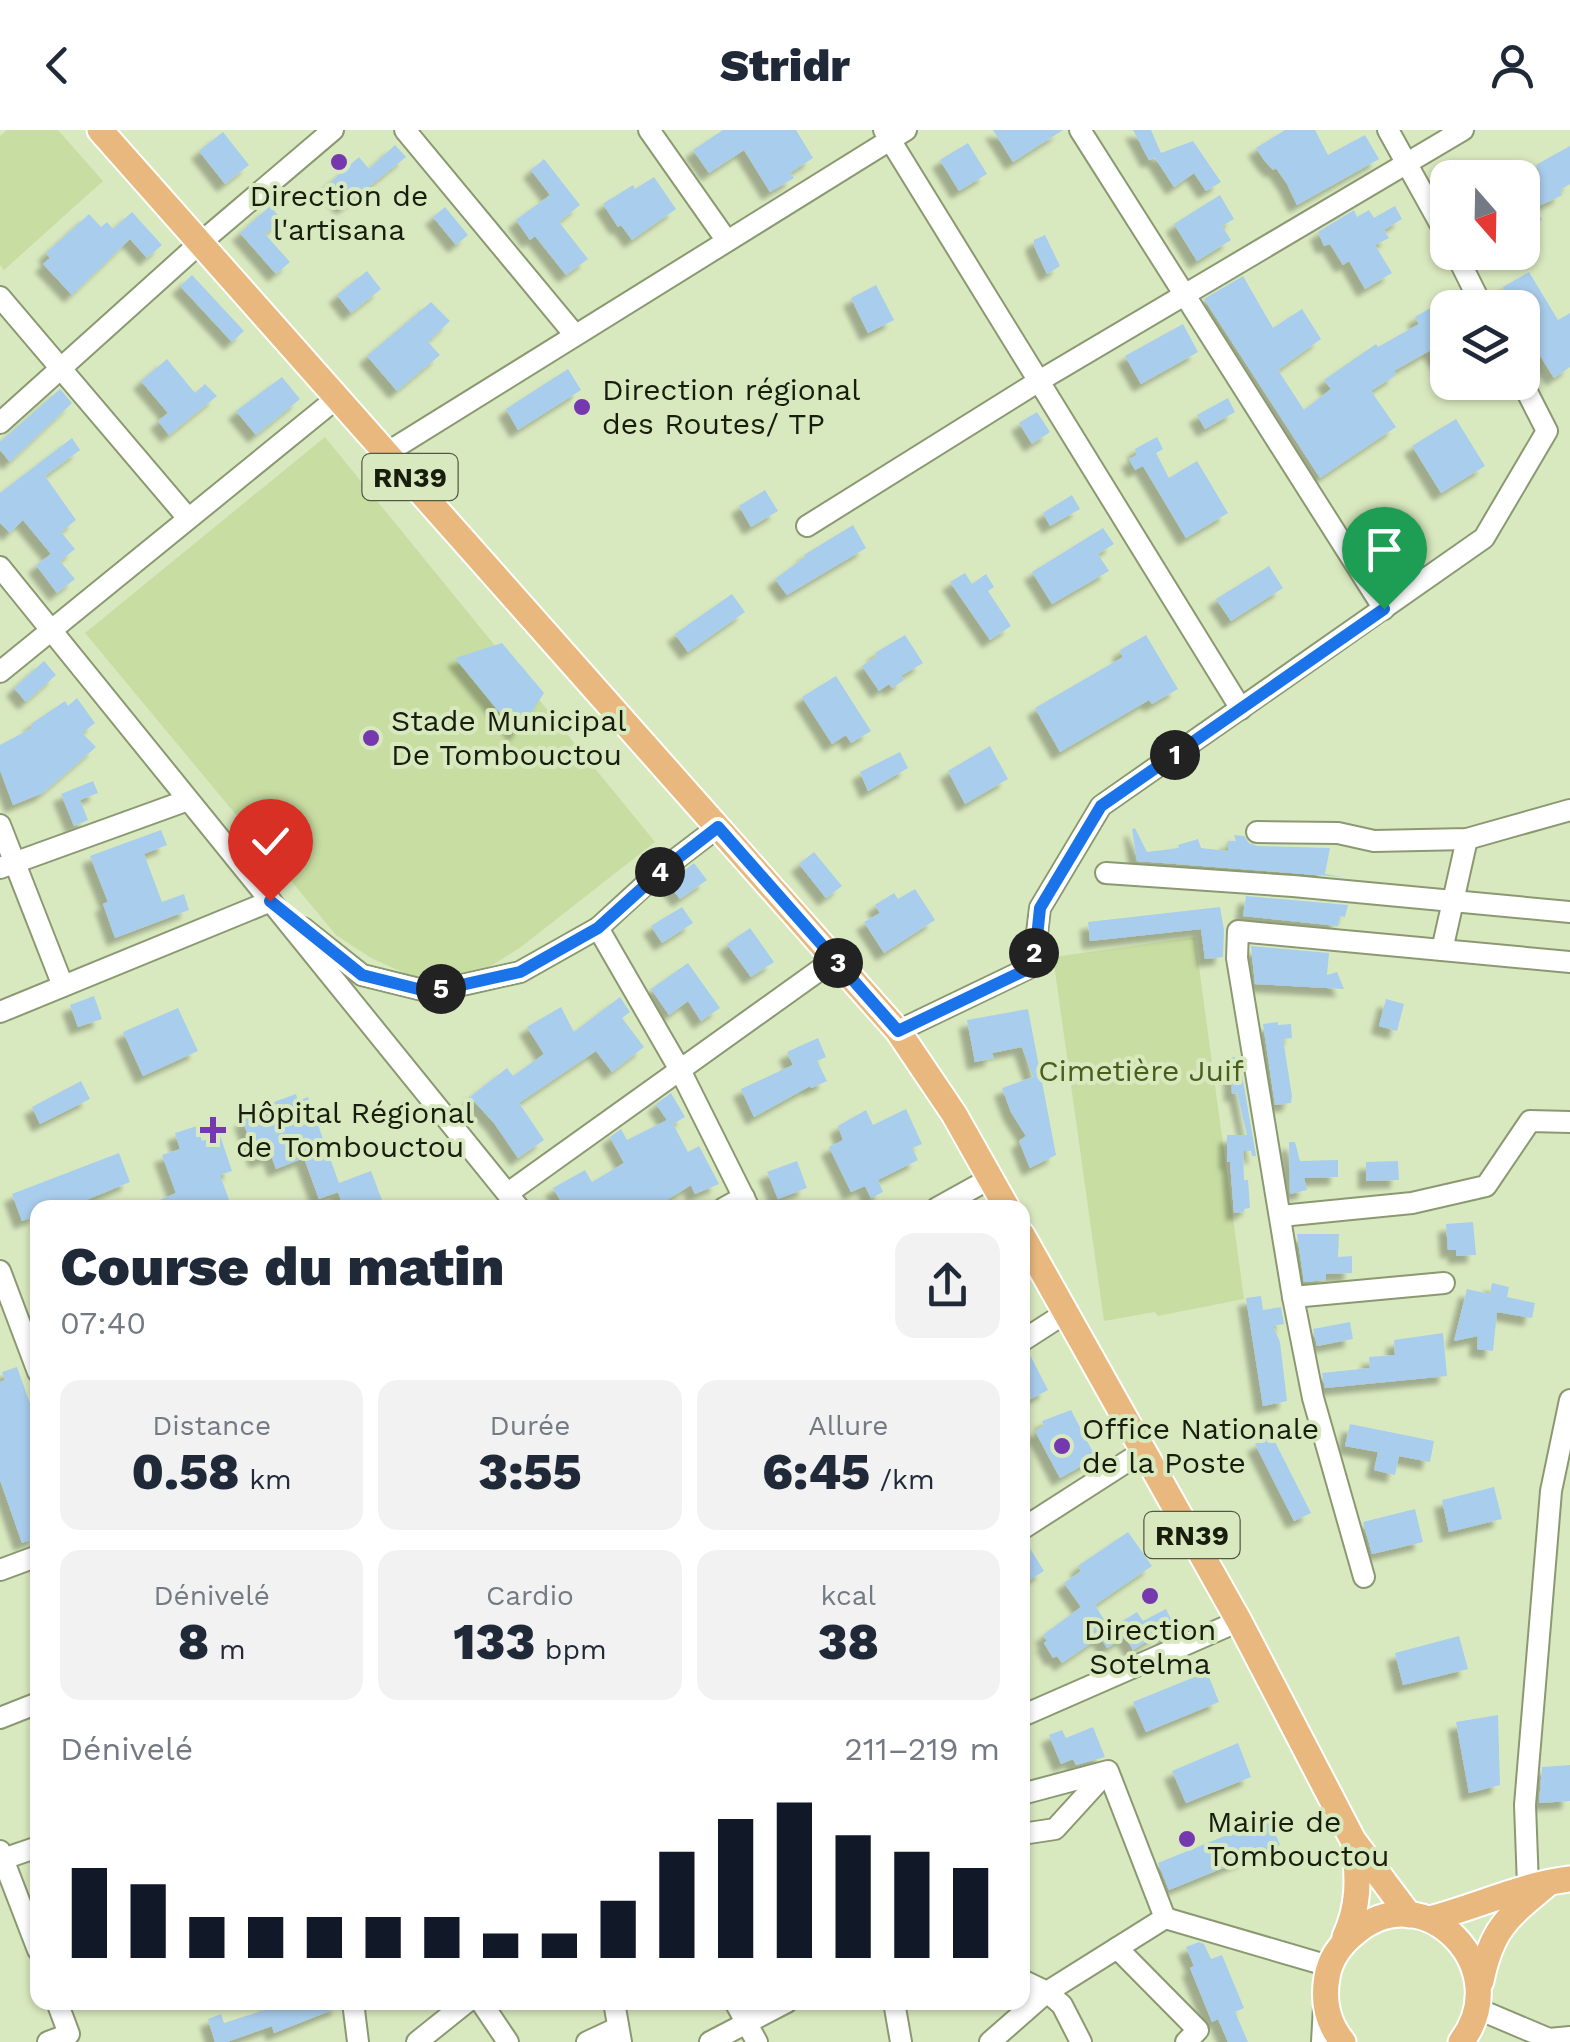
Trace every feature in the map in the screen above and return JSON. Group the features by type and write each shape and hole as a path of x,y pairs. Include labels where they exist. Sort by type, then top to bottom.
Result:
{"main road":[{"name":"RN39","path":"100,130 898,1031 1003,1200"},
{"name":"RN39","path":"1030,1249 1239,1621 1353,1840"},
{"path":"1353,1840 1419,1917 1448,1930 1464,1945 1475,1964 1479,1998"},
{"path":"1343,2042 1328,2017 1324,1994 1329,1966 1357,1911 1358,1874 1353,1840"},
{"path":"1344,1942 1362,1926 1385,1917 1465,1910 1550,1882"},
{"path":"1461,2042 1479,1998 1488,1947 1505,1918 1550,1882"}],"street":[{"path":"0,423 333,130"},
{"path":"405,130 574,335"},
{"path":"649,130 727,241"},
{"path":"1080,130 1384,609"},
{"path":"1388,130 1430,204"},
{"path":"808,526 1038,380 1462,130"},
{"path":"388,452 893,133 1038,380 1241,709"},
{"path":"0,297 186,517"},
{"path":"0,672 336,398"},
{"path":"898,1031 1034,966 1040,908 1101,806 1484,538 1547,431 1531,400"},
{"path":"0,568 514,1200 680,1070 834,959"},
{"path":"8,866 188,800"},
{"path":"1257,832 1338,833 1374,841 1467,840 1570,810"},
{"path":"0,824 8,866 63,986"},
{"path":"270,901 362,975 430,992 520,972 598,928 718,827"},
{"path":"1442,950 1467,840"},
{"path":"1106,874 1570,912"},
{"path":"0,1012 270,901"},
{"path":"598,928 680,1070 745,1200"},
{"path":"1364,1577 1314,1398 1293,1297 1237,958 1238,931 1570,962"},
{"path":"1281,1216 1412,1203 1486,1186 1530,1121 1570,1122"},
{"path":"951,1200 991,1178"},
{"path":"0,1272 30,1351"},
{"path":"1293,1297 1444,1283"},
{"path":"1030,1337 1067,1312"},
{"path":"1550,1882 1524,1805 1551,1491 1570,1400"},
{"path":"1030,1524 1145,1450"},
{"path":"0,1570 30,1559"},
{"path":"1030,1712 1239,1621"},
{"path":"0,1718 30,1706"},
{"path":"1030,1792 1108,1770"},
{"path":"1030,1833 1055,1828 1108,1770"},
{"path":"1108,1770 1165,1918"},
{"path":"30,1848 1,1857 30,1930"},
{"path":"1030,2007 1047,1992 1165,1918 1329,1966"},
{"path":"1117,1948 1198,2030 1186,2042"},
{"path":"1030,1984 1062,2005 1081,2042"},
{"path":"1322,2042 1324,1994"},
{"path":"1479,1998 1556,2039"},
{"path":"48,2042 70,2034 61,2010"},
{"path":"351,2039 352,2010"},
{"path":"417,2042 457,2010"},
{"path":"486,2010 508,2042"},
{"path":"587,2042 619,2035 615,2010"},
{"path":"740,2010 752,2032"},
{"path":"710,2042 752,2032 778,2010"},
{"path":"895,2010 901,2042"},
{"path":"990,2042 1026,2010"}],"green space":[{"path":"7,130 58,130 103,181 4,270 0,265 0,136"},
{"name":"Stade Municipal De Tombouctou","path":"325,437 655,842 521,947 486,969 413,977 371,958 336,935 85,633"},
{"name":"Cimetière Juif","path":"1195,937 1244,1299 1158,1316 1155,1312 1104,1321 1053,957"}],"building":[{"path":"723,130 796,130 813,158 790,173 794,178 770,192 744,150 709,173 693,150"},
{"path":"993,130 1063,130 1013,162"},
{"path":"1133,130 1151,130 1161,153 1193,141 1221,182 1206,191 1194,173 1174,187 1155,158 1149,160"},
{"path":"1285,130 1315,130 1328,155 1365,135 1379,159 1297,205 1276,168 1273,170 1256,148"},
{"path":"223,132 249,165 225,184 199,151"},
{"path":"968,143 987,174 959,191 940,160"},
{"path":"395,145 406,157 344,207 326,186 359,157 369,169"},
{"path":"1570,146 1570,184 1560,190 1562,195 1540,206 1540,163"},
{"path":"544,159 580,205 559,222 588,259 566,275 535,236 530,240 516,220 550,195 531,170"},
{"path":"654,177 676,209 632,240 603,204"},
{"path":"1220,195 1234,219 1222,226 1231,240 1197,261 1174,224"},
{"path":"270,206 282,220 265,234 290,262 276,274 240,233"},
{"path":"1395,206 1402,219 1384,230 1389,238 1375,245 1392,273 1365,289 1349,261 1343,265 1330,244 1324,246 1318,232 1354,210 1357,217 1369,210 1374,218"},
{"path":"445,207 468,235 456,245 433,217"},
{"path":"132,212 162,245 147,258 130,239 72,295 43,264 50,258 46,253 89,214 101,227 107,222 113,229"},
{"path":"1045,235 1060,266 1047,274 1034,246 1034,240"},
{"path":"367,271 381,289 351,313 337,295"},
{"path":"1529,272 1540,290 1505,290 1503,287"},
{"path":"192,275 244,331 232,342 180,286"},
{"path":"1243,276 1273,328 1302,309 1321,339 1278,370 1304,410 1331,389 1324,380 1376,344 1378,347 1419,324 1415,317 1430,308 1430,351 1394,371 1396,375 1371,391 1396,427 1320,478 1204,299"},
{"path":"876,285 894,320 868,333 851,298"},
{"path":"1540,290 1558,320 1570,313 1570,367 1554,378 1540,356"},
{"path":"431,302 450,321 428,342 440,355 397,391 367,356"},
{"path":"1183,324 1198,352 1141,384 1125,356"},
{"path":"167,359 195,393 205,384 217,396 169,435 158,421 168,413 141,381"},
{"path":"568,369 581,390 518,430 506,409"},
{"path":"282,377 300,399 256,435 236,411"},
{"path":"60,389 72,403 10,462 0,450 0,442"},
{"path":"1228,398 1235,412 1205,429 1197,415"},
{"path":"1037,412 1050,432 1032,444 1019,423"},
{"path":"1456,419 1485,466 1441,493 1412,446"},
{"path":"1157,437 1163,449 1156,453 1169,478 1197,461 1228,513 1186,538 1143,466 1135,470 1129,459 1137,455 1135,449"},
{"path":"72,438 80,450 45,476 76,520 61,532 75,549 60,561 75,579 57,593 36,565 51,554 23,520 10,533 0,523 0,493"},
{"path":"765,490 778,511 751,527 739,506"},
{"path":"1072,495 1080,509 1050,526 1043,513"},
{"path":"853,525 866,548 787,595 775,579 804,555"},
{"path":"1103,528 1114,544 1098,554 1109,571 1052,604 1032,572"},
{"path":"1269,566 1283,588 1231,621 1216,599"},
{"path":"965,573 972,584 986,574 994,587 988,591 1011,626 990,640 950,582"},
{"path":"732,594 745,612 688,652 675,634"},
{"path":"905,635 923,663 901,676 904,680 892,688 889,684 879,691 862,666"},
{"path":"1146,635 1178,689 1152,704 1149,700 1060,752 1035,708 1123,657 1120,650"},
{"path":"502,643 544,693 517,734 455,658"},
{"path":"44,661 56,675 26,702 14,688"},
{"path":"836,676 871,731 851,743 846,735 832,744 802,697"},
{"path":"77,698 95,723 82,733 96,747 43,793 13,805 0,770 0,745 32,728 31,724 65,701 68,706"},
{"path":"990,746 1008,779 965,804 948,771"},
{"path":"900,752 908,768 868,791 860,772"},
{"path":"93,781 98,793 80,800 88,820 74,826 61,794"},
{"path":"1135,828 1147,852 1179,848 1178,845 1198,839 1201,848 1228,851 1228,841 1236,841 1234,835 1244,836 1257,846 1330,848 1325,874 1342,877 1137,861 1132,829"},
{"path":"161,830 167,845 144,854 162,902 184,894 189,910 115,938 103,904 108,902 90,856"},
{"path":"814,852 842,886 826,898 799,864"},
{"path":"694,863 707,880 680,899 668,883"},
{"path":"915,889 935,920 884,953 864,922 880,913 875,905 894,893 898,899"},
{"path":"1246,896 1348,905 1338,926 1243,916"},
{"path":"682,907 693,923 662,943 651,926"},
{"path":"1220,907 1223,957 1205,959 1201,929 1090,941 1088,922"},
{"path":"750,928 774,962 751,977 727,944"},
{"path":"1251,946 1329,953 1327,975 1337,972 1344,989 1255,984"},
{"path":"688,963 720,1008 701,1021 688,1001 669,1015 651,989"},
{"path":"94,996 102,1019 78,1027 70,1005"},
{"path":"620,997 630,1012 622,1018 644,1047 612,1072 596,1051 519,1103 544,1140 518,1158 470,1097 507,1068 513,1076 544,1054 527,1027 561,1007 574,1032"},
{"path":"1386,999 1404,1004 1397,1031 1379,1026"},
{"path":"178,1008 198,1051 143,1076 123,1032"},
{"path":"1028,1009 1056,1155 1030,1168 1019,1141 1026,1136 1002,1088 1033,1077 1022,1047 992,1053 994,1058 975,1062 967,1020"},
{"path":"1263,1024 1291,1024 1292,1038 1283,1039 1292,1096 1291,1103 1275,1105"},
{"path":"818,1038 826,1057 817,1061 827,1081 810,1086 754,1117 741,1089 793,1065 787,1052"},
{"path":"1231,1057 1239,1057 1256,1156 1243,1151 1250,1208 1234,1213 1227,1135 1247,1135 1237,1093 1232,1094"},
{"path":"81,1081 90,1099 40,1124 32,1107"},
{"path":"671,1093 685,1117 673,1124 688,1152 699,1146 719,1184 695,1194 691,1185 667,1200 560,1200 553,1188 585,1170 592,1182 624,1163 610,1137 621,1129 627,1140 667,1120 656,1104"},
{"path":"296,1094 298,1101 308,1097 339,1183 371,1171 382,1200 341,1200 338,1192 319,1199 304,1158 276,1169 271,1155 257,1160 242,1119 254,1115 252,1110"},
{"path":"906,1109 922,1144 912,1148 918,1160 878,1180 883,1192 871,1198 865,1186 851,1192 829,1147 843,1140 838,1126 866,1110 873,1125"},
{"path":"197,1126 202,1141 220,1135 232,1171 220,1175 229,1200 160,1200 176,1193 162,1155 180,1149 175,1133"},
{"path":"1289,1142 1295,1142 1300,1161 1338,1160 1338,1177 1304,1178 1307,1190 1290,1194"},
{"path":"119,1153 130,1182 86,1200 30,1200 30,1218 22,1221 12,1194"},
{"path":"797,1161 807,1188 778,1199 767,1172"},
{"path":"1398,1161 1399,1180 1366,1181 1366,1162"},
{"path":"1473,1222 1476,1255 1456,1256 1456,1250 1448,1250 1446,1224"},
{"path":"1297,1234 1339,1234 1338,1257 1352,1256 1352,1273 1326,1274 1326,1280 1304,1282"},
{"path":"1492,1283 1509,1287 1507,1297 1535,1303 1532,1318 1497,1312 1493,1351 1477,1349 1478,1336 1454,1341 1467,1289 1490,1294"},
{"path":"1261,1296 1263,1310 1281,1307 1284,1324 1273,1326 1280,1342 1287,1401 1263,1406 1246,1298"},
{"path":"1350,1322 1353,1339 1317,1346 1313,1329"},
{"path":"1443,1333 1447,1376 1325,1388 1322,1373 1370,1368 1369,1357 1395,1355 1394,1340"},
{"path":"1030,1355 1048,1390 1030,1399"},
{"path":"17,1367 30,1404 30,1540 22,1543 0,1480 0,1382 5,1380 2,1372"},
{"path":"1071,1410 1096,1458 1060,1478 1035,1431 1044,1426 1042,1421"},
{"path":"1350,1424 1434,1441 1430,1462 1399,1456 1395,1475 1374,1470 1378,1452 1345,1446"},
{"path":"1272,1436 1311,1513 1294,1521 1255,1444"},
{"path":"1494,1487 1502,1519 1449,1532 1442,1500"},
{"path":"1415,1509 1423,1542 1372,1554 1363,1522"},
{"path":"1128,1532 1152,1566 1095,1605 1110,1629 1137,1612 1143,1621 1166,1609 1177,1631 1166,1637 1163,1631 1133,1650 1125,1637 1107,1648 1100,1637 1062,1663 1057,1656 1053,1658 1043,1635 1081,1607 1064,1583 1081,1571 1078,1566"},
{"path":"1030,1548 1044,1571 1030,1580"},
{"path":"1459,1636 1468,1669 1403,1685 1395,1653"},
{"path":"1207,1672 1219,1702 1146,1732 1133,1702"},
{"path":"1498,1715 1500,1785 1469,1793 1456,1722"},
{"path":"1093,1727 1105,1757 1076,1765 1073,1759 1061,1764 1049,1735 1062,1730 1066,1738"},
{"path":"1238,1743 1251,1777 1186,1803 1172,1771"},
{"path":"1570,1765 1570,1801 1539,1803 1542,1767"},
{"path":"1269,1818 1280,1845 1169,1890 1158,1863"},
{"path":"1199,1942 1211,1959 1222,1955 1244,2008 1235,2012 1248,2042 1228,2042 1218,2019 1212,2022 1190,1968 1194,1966 1186,1947"},
{"path":"265,2010 332,2010 274,2033 272,2026 227,2042 215,2042 208,2019 221,2014 224,2023"}],"place":[{"name":"Direction de l'artisana","path":"339,162"},
{"name":"Direction régional des Routes/ TP","path":"582,407"},
{"name":"Stade Municipal De Tombouctou","path":"371,738"},
{"name":"Hôpital Régional de Tombouctou","path":"213,1130"},
{"name":"Office Nationale de la Poste","path":"1062,1446"},
{"name":"Direction Sotelma","path":"1150,1596"},
{"name":"Mairie de Tombouctou","path":"1187,1839"}],"route":[{"path":"270,901 362,975 430,992 520,972 598,928 718,827 898,1031 1034,966 1040,908 1101,806 1384,609"}]}
